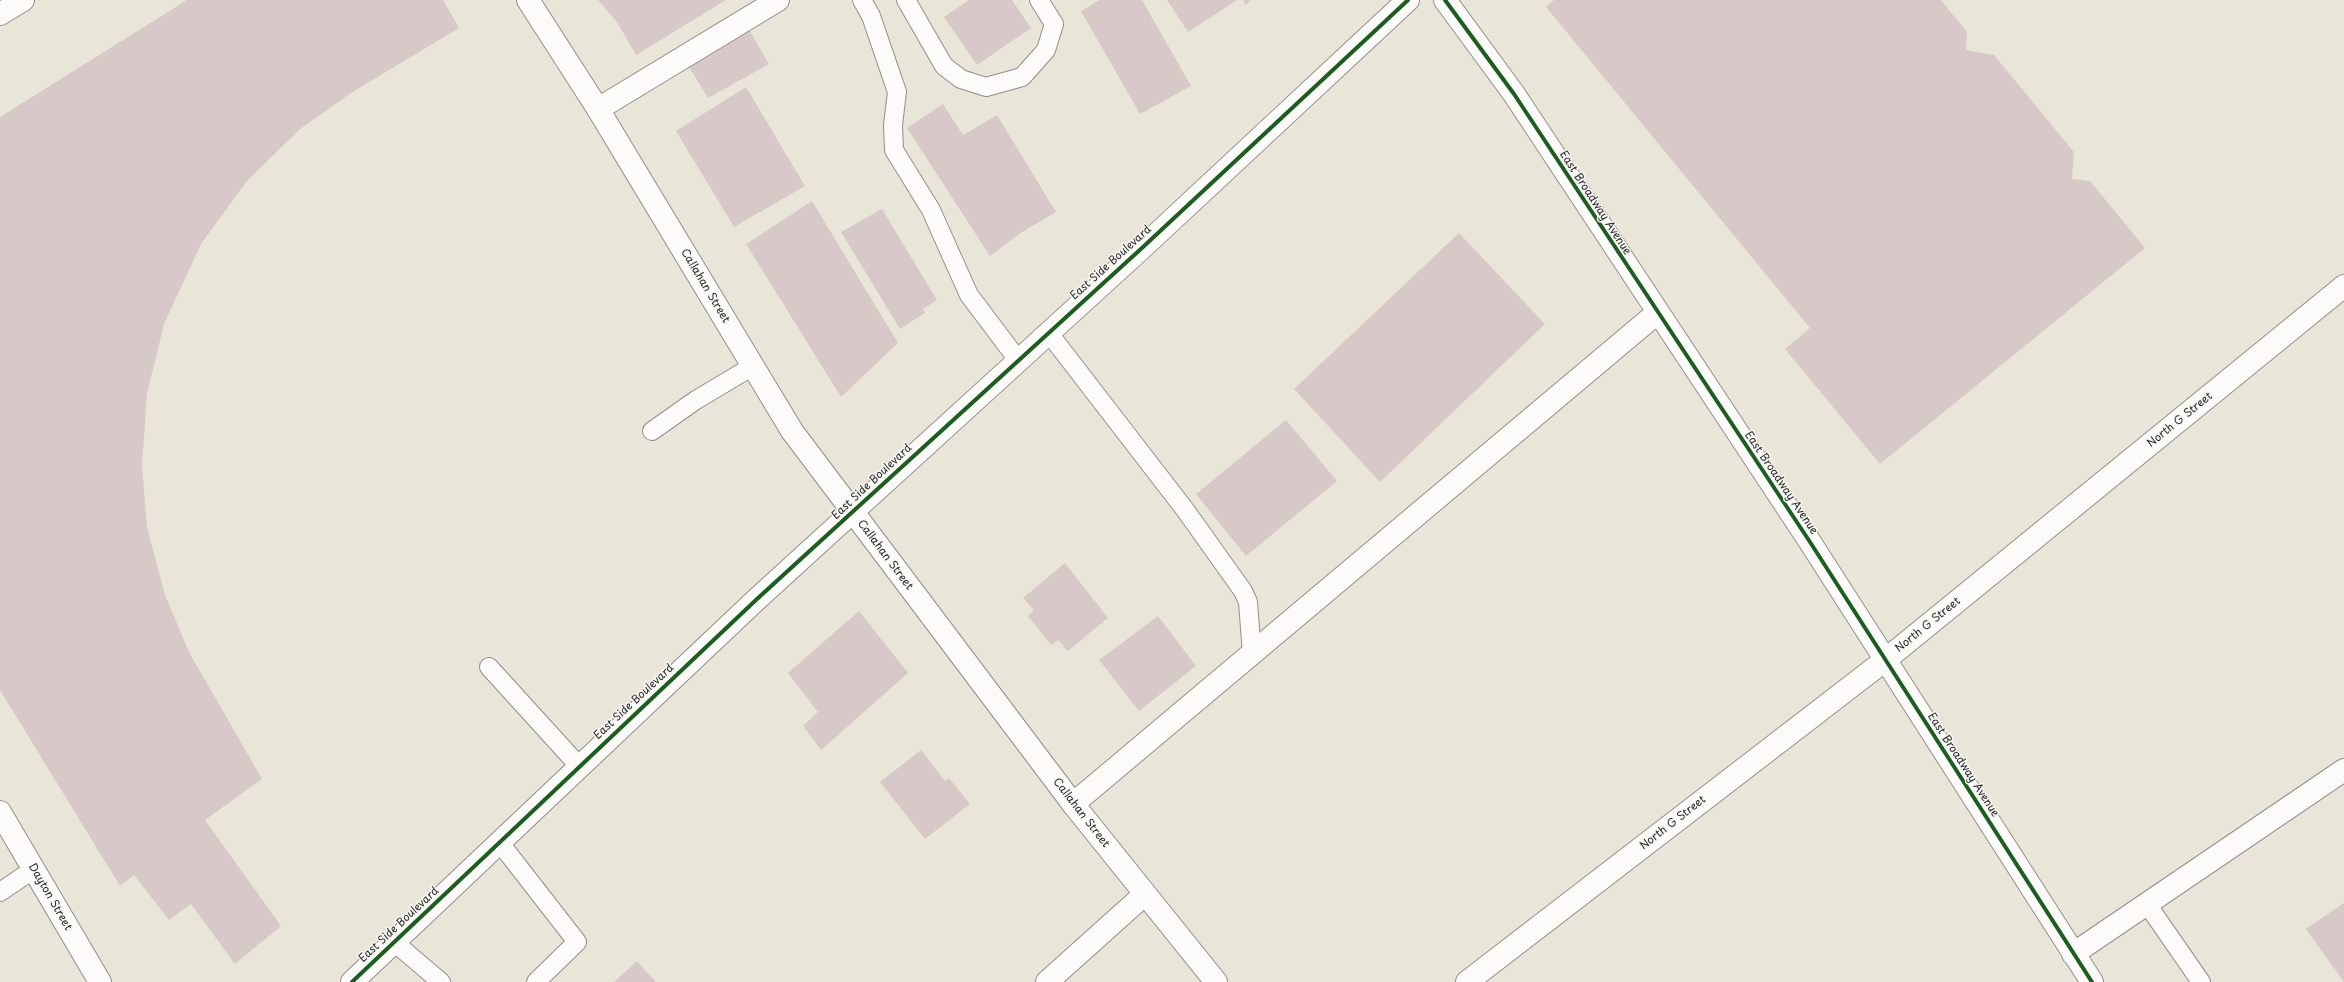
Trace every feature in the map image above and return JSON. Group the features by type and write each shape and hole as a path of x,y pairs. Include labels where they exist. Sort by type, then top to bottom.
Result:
{"street":[{"path":"0,14 24,0"},
{"name":"Callahan Street","path":"528,0 598,108 792,431 1073,804 1216,982"},
{"path":"598,108 778,0"},
{"name":"East Side Boulevard","path":"352,982 500,843 579,766 1048,332 1143,247 1408,0"},
{"name":"East Broadway Avenue","path":"1444,0 1514,94 1657,313 1810,542 1884,660 2092,982"},
{"name":"North G Street","path":"1467,982 1884,660 2344,286"},
{"path":"1073,804 1657,313"},
{"path":"2073,954 2344,770"},
{"name":"Dayton Street","path":"0,812 100,982"},
{"path":"1047,982 1145,894"}],"lane":[{"path":"862,0 871,16 897,92 893,124 894,150 931,210 970,295 1018,360"},
{"path":"906,0 944,66 961,79 986,87 1022,77 1046,50 1054,24 1039,0"},
{"path":"1048,332 1186,511 1243,591 1248,602 1252,654"},
{"path":"652,431 696,400 753,366"},
{"path":"489,667 579,766"},
{"path":"500,843 577,942 536,982"},
{"path":"0,892 34,868"},
{"path":"2147,904 2201,982"},
{"path":"394,942 441,982"}],"building":[{"path":"187,0 443,0 459,28 354,91 300,129 247,181 201,244 164,324 147,394 142,466 147,527 165,595 189,652 262,779 205,820 281,926 235,964 191,904 169,920 134,875 120,886 0,690 0,117"},
{"path":"598,0 726,0 636,55 617,22"},
{"path":"969,0 1012,0 1031,28 977,65 944,17"},
{"path":"1100,0 1142,0 1191,86 1140,114 1081,11"},
{"path":"1167,0 1237,0 1188,32"},
{"path":"1243,0 1251,0 1246,5"},
{"path":"1554,0 1941,0 1967,32 1966,50 1994,55 2074,152 2072,179 2090,181 2145,248 1880,464 1785,349 1810,328 1546,7"},
{"path":"748,28 769,64 708,98 686,62"},
{"path":"746,87 805,186 734,227 676,131"},
{"path":"943,104 963,135 997,115 1056,212 1022,232 990,256 907,128"},
{"path":"812,201 898,343 841,397 746,244"},
{"path":"882,209 937,300 923,309 925,313 900,329 841,232"},
{"path":"1459,233 1545,324 1380,482 1294,389"},
{"path":"1286,420 1337,481 1246,556 1196,494"},
{"path":"1065,563 1108,618 1068,651 1058,640 1051,645 1028,616 1034,610 1023,598"},
{"path":"859,611 908,673 821,750 803,726 818,712 788,673"},
{"path":"1158,616 1196,666 1139,711 1099,660"},
{"path":"921,750 945,781 949,778 970,804 925,839 880,782"},
{"path":"2344,903 2344,982 2306,929"},
{"path":"637,961 656,982 614,982"}],"cycle path":[{"path":"352,982 757,599 1143,247 1408,0"},
{"path":"1445,0 1514,94 1810,542 2092,982"}]}
